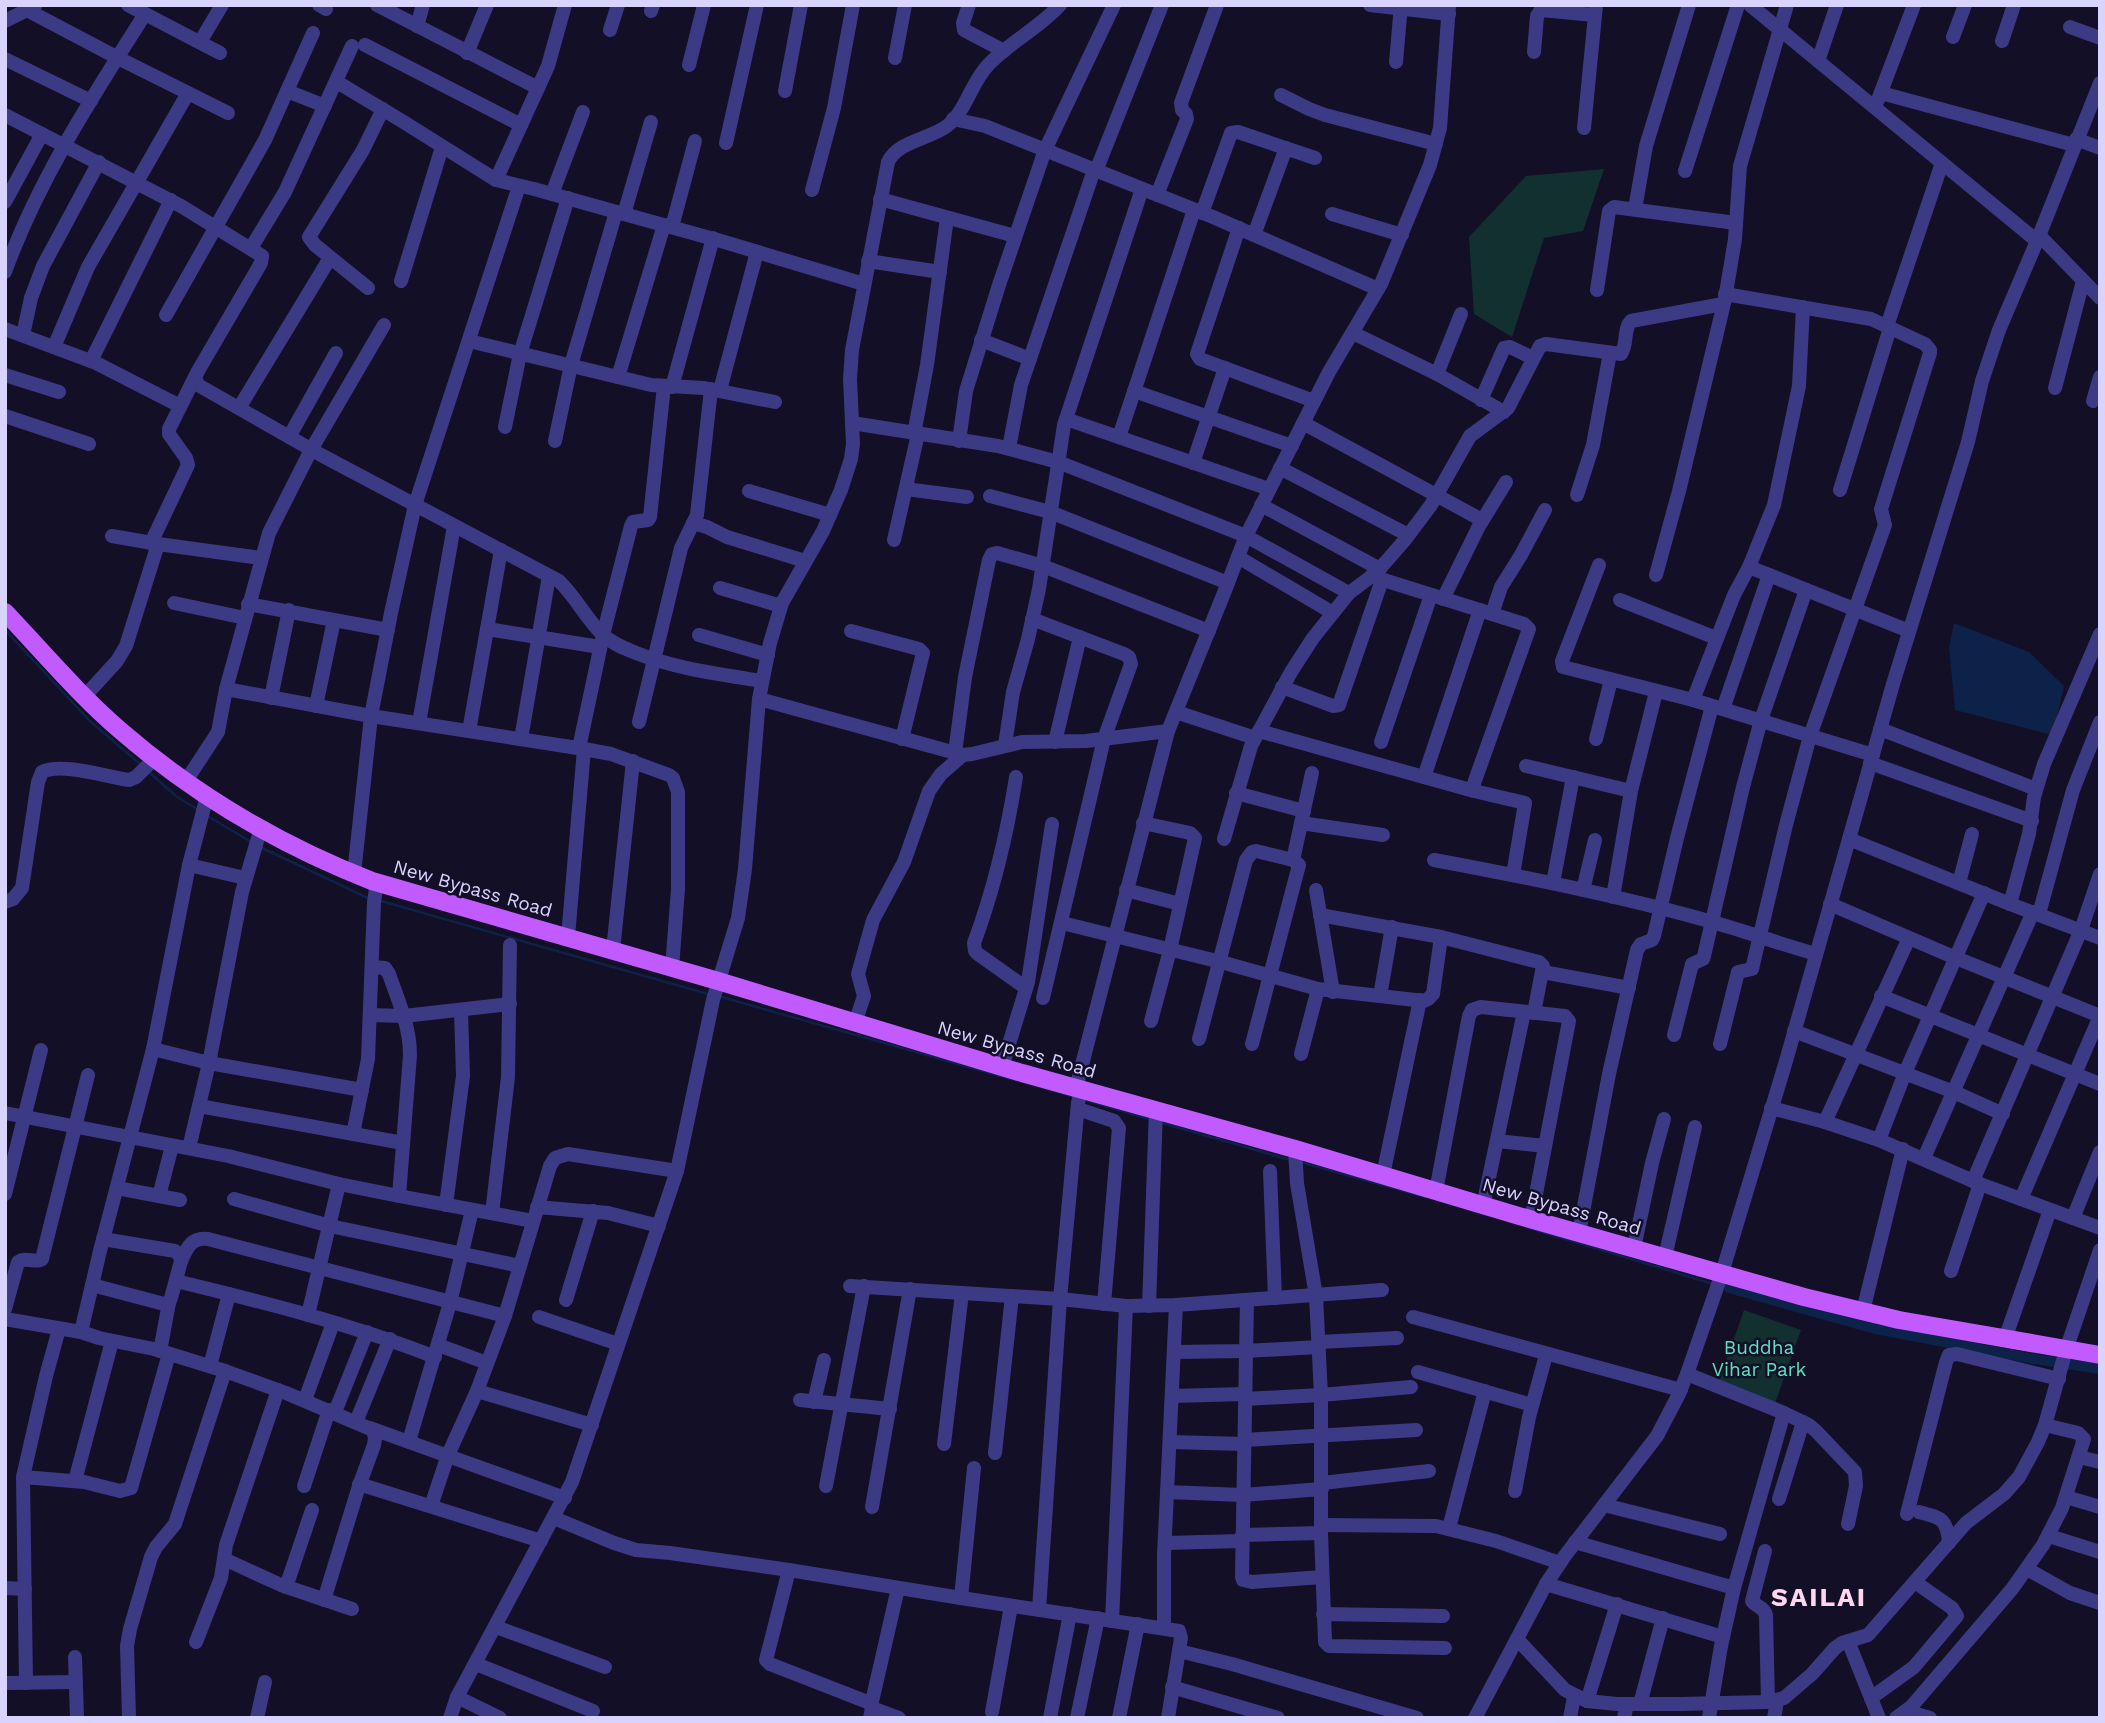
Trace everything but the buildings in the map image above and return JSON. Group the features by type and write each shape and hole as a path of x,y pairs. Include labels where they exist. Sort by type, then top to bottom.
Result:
{"main road":[{"name":"New Bypass Road","path":"5,612 120,730 154,759 186,781 203,807 258,837 354,874 375,892 568,937 672,968 716,991 855,1023 1002,1067 1078,1097 1295,1158 1383,1175 1531,1220 1863,1311 2005,1339 2063,1364 2100,1355"}],"street":[{"path":"128,5 220,53"},
{"path":"200,43 222,5"},
{"path":"377,5 538,88"},
{"path":"416,26 423,5"},
{"path":"467,53 487,5"},
{"path":"496,180 538,88 551,55 565,5"},
{"path":"610,30 618,5"},
{"path":"689,65 705,5"},
{"path":"726,143 757,5"},
{"path":"785,91 802,5"},
{"path":"813,190 834,108 853,5"},
{"path":"894,58 905,5"},
{"path":"969,5 963,23 964,30 1004,51"},
{"path":"450,1718 457,1697 565,1498 592,1426 677,1171 716,991 735,933 742,895 759,699 768,655 781,606 830,515 851,459 853,444 850,366 890,157 941,130 953,120 987,66 1060,5"},
{"path":"959,441 966,391 981,340 1045,150 1114,5"},
{"path":"1009,448 1019,395 1030,359 1095,171 1162,5"},
{"path":"1157,195 1187,119 1181,103 1217,5"},
{"path":"1039,1610 1060,1299 1078,1097 1114,936 1143,823 1175,712 1245,536 1314,401 1378,289 1422,188 1436,144 1441,116 1449,10 1370,5"},
{"path":"1635,209 1646,146 1689,5"},
{"path":"1685,171 1738,5"},
{"path":"1751,5 1942,163 2038,238 2100,298"},
{"path":"1656,575 1679,491 1724,299 1736,223 1740,166 1787,5"},
{"path":"1818,61 1836,5"},
{"path":"1875,108 1914,5"},
{"path":"1953,37 1965,5"},
{"path":"2002,41 2014,5"},
{"path":"5,21 32,7 117,58 228,113"},
{"path":"1396,62 1401,7"},
{"path":"1534,52 1537,16 1541,10 1595,10 1584,128"},
{"path":"5,272 64,145 145,14"},
{"path":"2070,27 2100,38"},
{"path":"166,315 265,140 313,33"},
{"path":"251,248 285,192 337,82 359,46 521,125"},
{"path":"5,59 91,101"},
{"path":"337,82 496,180 713,238 864,284"},
{"path":"1475,1718 1546,1584 1657,1436 1681,1390 1722,1273 1772,1108 1880,729 1968,442 1982,381 1999,330 2100,83"},
{"path":"287,91 326,106"},
{"path":"54,347 88,267 188,93"},
{"path":"1881,93 2100,148"},
{"path":"1281,95 1325,115 1436,144"},
{"path":"368,288 310,241 310,233 363,150 383,109"},
{"path":"552,194 583,112"},
{"path":"5,115 171,200 262,256 261,263 195,377 171,425 169,434 188,465 155,544 126,646 117,661 85,696"},
{"path":"953,120 985,126 1254,234 1378,289"},
{"path":"555,441 571,365 651,122"},
{"path":"1119,437 1198,211 1231,133 1238,132 1315,158"},
{"path":"5,202 42,134"},
{"path":"618,377 695,141"},
{"path":"401,281 442,147"},
{"path":"1254,234 1286,148"},
{"path":"23,335 43,266 99,162"},
{"path":"1840,490 1942,163"},
{"path":"354,874 371,716 415,505 519,186"},
{"path":"1005,745 1013,692 1043,566 1066,419 1142,189"},
{"path":"505,428 520,354 568,198"},
{"path":"880,199 1015,236"},
{"path":"91,361 171,200"},
{"path":"1597,290 1609,211 1614,207 1736,223"},
{"path":"1332,214 1402,235"},
{"path":"894,540 916,434 947,218"},
{"path":"1239,228 1196,351 1200,359 1314,401"},
{"path":"568,937 581,749 601,641 631,526 633,522 648,520 650,517 668,386 713,238"},
{"path":"639,722 681,548 697,514 715,389 757,252"},
{"path":"239,408 330,258"},
{"path":"868,261 940,272"},
{"path":"2055,388 2083,281"},
{"path":"1224,839 1236,793 1257,735 1282,687 1313,638 1349,593 1378,575 1437,494 1470,436 1504,412 1540,346 1546,344 1621,354 1624,351 1627,325 1631,321 1724,299 1803,307 1871,319 1928,346 1930,353 1881,509 1885,525 1810,736 1752,969 1738,972 1720,1044"},
{"path":"1693,700 1734,595 1768,524 1782,473 1798,386 1803,307"},
{"path":"1437,374 1461,314"},
{"path":"186,781 218,732 226,689 261,558 273,524 311,450 384,325"},
{"path":"5,329 91,361 180,406"},
{"path":"1353,333 1437,374 1504,412"},
{"path":"981,340 1030,359"},
{"path":"469,341 618,377 668,386 715,389 775,402"},
{"path":"1481,400 1504,348 1510,347 1533,358"},
{"path":"289,437 336,353"},
{"path":"1577,495 1592,445 1610,353"},
{"path":"1193,463 1224,368"},
{"path":"5,375 59,392"},
{"path":"195,377 198,385 311,450 548,576 568,590 601,641"},
{"path":"2093,401 2100,377"},
{"path":"1134,391 1292,446"},
{"path":"5,416 89,444"},
{"path":"1066,419 1269,489"},
{"path":"852,423 1009,448 1058,461 1245,536 1349,593"},
{"path":"1303,423 1482,520"},
{"path":"1280,468 1408,536"},
{"path":"1381,742 1437,597 1506,482"},
{"path":"906,489 967,497"},
{"path":"749,491 830,515"},
{"path":"990,496 1050,512 1228,583"},
{"path":"1261,505 1378,575 1524,624 1529,629 1472,786 1474,792"},
{"path":"1424,777 1486,612 1545,510"},
{"path":"693,523 727,537 805,561"},
{"path":"419,723 454,526"},
{"path":"112,536 261,558"},
{"path":"469,731 501,551"},
{"path":"855,1023 864,996 858,974 873,920 904,862 929,791 959,754 965,677 990,556 998,553 1043,566 1209,631"},
{"path":"1238,557 1333,613"},
{"path":"1599,565 1562,664 1566,669 1693,700 1761,720 1872,759 2032,821"},
{"path":"1749,567 1909,631"},
{"path":"1282,687 1333,706 1339,705 1378,575"},
{"path":"1579,1233 1609,1074 1639,946 1653,940 1677,838 1717,707 1769,575"},
{"path":"521,739 548,576"},
{"path":"720,588 781,606"},
{"path":"1674,1035 1690,969 1695,962 1703,959 1761,720 1807,590"},
{"path":"1620,600 1716,638"},
{"path":"174,603 247,611 289,610 388,630"},
{"path":"271,698 289,610"},
{"path":"1032,619 1124,654 1131,660 1104,739 1043,998"},
{"path":"316,706 334,620"},
{"path":"487,629 601,641 692,670 762,681"},
{"path":"851,631 919,649 923,653 902,739"},
{"path":"2010,904 2032,821 2036,789 2052,744 2100,634"},
{"path":"699,635 768,655"},
{"path":"1055,742 1080,637"},
{"path":"1596,739 1611,680"},
{"path":"226,689 371,716 581,749 633,761 669,775 673,778 678,792 678,889 672,968"},
{"path":"1613,897 1631,792 1656,692"},
{"path":"759,699 959,754 982,752 1022,742 1104,739 1168,732"},
{"path":"1175,712 1474,792 1525,803 1513,875"},
{"path":"1924,1158 2003,976 2036,913 2073,790 2100,722"},
{"path":"1880,729 2036,789"},
{"path":"5,902 13,900 22,888 38,782 42,772 50,768 75,770 128,780 136,777 154,759"},
{"path":"613,950 633,761"},
{"path":"1527,766 1631,792"},
{"path":"1293,860 1312,772"},
{"path":"1553,883 1573,777"},
{"path":"1016,778 1006,836 974,947 978,954 1026,988"},
{"path":"1236,793 1302,817 1383,835"},
{"path":"81,1332 153,1048 188,865 203,807"},
{"path":"1143,823 1194,835 1195,842 1151,1021"},
{"path":"1002,1067 1026,988 1052,824"},
{"path":"1959,883 1972,834"},
{"path":"189,1149 209,1063 245,878 258,837"},
{"path":"1849,839 2100,938"},
{"path":"1583,890 1595,840"},
{"path":"1199,1040 1249,855 1256,851 1297,861 1298,868 1252,1044"},
{"path":"1434,860 1613,897 1711,922 1816,954"},
{"path":"188,865 245,878"},
{"path":"1951,1271 1977,1182 2027,1054 2081,930 2100,874"},
{"path":"1126,890 1180,904"},
{"path":"1317,890 1333,992"},
{"path":"353,1134 368,1059 375,892"},
{"path":"1878,1140 1984,893"},
{"path":"1830,904 2100,1016 2021,1199"},
{"path":"1320,915 1441,937 1539,962 1544,966 1529,1013 1483,1206"},
{"path":"1062,923 1318,989 1420,1000 1428,999 1433,994 1441,937"},
{"path":"1380,996 1392,927"},
{"path":"1825,1122 1909,938"},
{"path":"492,1213 508,1077 510,945"},
{"path":"372,967 382,967 387,971 409,1037 410,1055 399,1196"},
{"path":"1542,972 1629,988"},
{"path":"1301,1055 1318,989"},
{"path":"1881,996 2100,1084"},
{"path":"1383,1175 1420,1000"},
{"path":"370,1015 404,1016 510,1004"},
{"path":"1436,1191 1472,1010 1481,1007 1565,1016 1569,1021 1531,1220"},
{"path":"446,1205 463,1076 461,1010"},
{"path":"1794,1031 1954,1092 2003,1114"},
{"path":"153,1048 209,1063 362,1090"},
{"path":"5,1194 41,1050"},
{"path":"5,1309 7,1290 20,1260 42,1259 88,1075"},
{"path":"1078,1097 1114,1121 1119,1128 1104,1304"},
{"path":"199,1106 403,1143"},
{"path":"1772,1108 1825,1122 1903,1149 1977,1182 2100,1228"},
{"path":"5,1114 228,1156 339,1184 472,1210 535,1214 593,1211 659,1226"},
{"path":"1149,1306 1155,1118"},
{"path":"1633,1248 1664,1119"},
{"path":"1665,1257 1695,1127"},
{"path":"1497,1141 1545,1146"},
{"path":"159,1196 172,1146"},
{"path":"1863,1311 1903,1149"},
{"path":"2073,1218 2100,1153"},
{"path":"431,1506 448,1455 477,1391 505,1316 550,1166 555,1158 568,1154 677,1171"},
{"path":"1295,1158 1316,1296 1321,1395 1321,1529 1325,1642 1327,1646 1445,1647"},
{"path":"1270,1171 1275,1298"},
{"path":"308,1315 339,1184"},
{"path":"117,1188 180,1200"},
{"path":"234,1199 330,1226 520,1266"},
{"path":"409,1441 450,1303 472,1210"},
{"path":"2005,1339 2050,1210"},
{"path":"566,1300 593,1211"},
{"path":"23,1477 75,1481 120,1491 131,1488 165,1352 169,1303 181,1261 190,1243 201,1238 505,1316"},
{"path":"103,1239 175,1251 181,1261"},
{"path":"1517,1639 1565,1690 1581,1699 1630,1708 1679,1711 1713,1702 1773,1701 1784,1698 1835,1648 1868,1635 1966,1523 2012,1487 2045,1425 2100,1251"},
{"path":"176,1282 487,1363"},
{"path":"92,1284 163,1305 169,1303"},
{"path":"826,1486 842,1404 857,1286 1126,1306 1176,1305 1382,1290"},
{"path":"872,1507 910,1289"},
{"path":"944,1444 962,1293"},
{"path":"210,1366 229,1294"},
{"path":"995,1453 1012,1296"},
{"path":"1247,1300 1242,1495 1243,1580 1252,1582 1322,1577"},
{"path":"1164,1628 1165,1543 1176,1305"},
{"path":"1077,1718 1105,1620 1126,1306"},
{"path":"539,1317 618,1344"},
{"path":"1413,1318 1681,1390"},
{"path":"5,1319 81,1332 210,1366 565,1498"},
{"path":"305,1400 333,1323"},
{"path":"26,1683 23,1477 59,1329"},
{"path":"304,1486 366,1332"},
{"path":"1174,1352 1246,1351 1397,1338"},
{"path":"363,1425 390,1339"},
{"path":"75,1481 112,1341"},
{"path":"1515,1492 1532,1405 1546,1354"},
{"path":"1949,1543 1948,1529 1940,1518 1913,1513 1949,1355 2063,1364"},
{"path":"824,1360 807,1401 890,1409"},
{"path":"129,1718 127,1646 130,1629 151,1557 176,1524 225,1371"},
{"path":"1418,1372 1532,1405"},
{"path":"1687,1374 1784,1413 1803,1422 1823,1438 1854,1472 1856,1486 1848,1524"},
{"path":"1172,1396 1321,1395 1412,1387"},
{"path":"196,1642 220,1578 226,1545 278,1390"},
{"path":"477,1391 592,1426"},
{"path":"1449,1528 1485,1391"},
{"path":"1709,1718 1734,1588 1784,1413"},
{"path":"1779,1499 1803,1422"},
{"path":"324,1600 359,1484 374,1445 374,1433 363,1425"},
{"path":"1901,1714 1985,1622 2049,1536 2066,1497 2084,1438 2082,1435 2045,1425"},
{"path":"1170,1442 1244,1442 1416,1430"},
{"path":"2079,1457 2100,1462"},
{"path":"961,1598 974,1468"},
{"path":"1167,1492 1242,1495 1429,1471"},
{"path":"359,1484 541,1541"},
{"path":"2066,1497 2100,1507"},
{"path":"1604,1505 1720,1534"},
{"path":"286,1587 312,1510"},
{"path":"554,1518 636,1550 789,1570 1179,1631 1179,1651 1168,1718"},
{"path":"1165,1543 1321,1529 1410,1525 1449,1528 1511,1545 1560,1563"},
{"path":"2049,1536 2100,1552"},
{"path":"1575,1542 1734,1588"},
{"path":"1765,1551 1752,1601 1764,1609 1766,1615 1774,1718"},
{"path":"224,1559 286,1587 352,1609"},
{"path":"2027,1569 2070,1593 2100,1603"},
{"path":"789,1570 766,1656 767,1662 870,1703 871,1711"},
{"path":"1871,1698 1914,1667 1957,1616 1952,1608 1915,1582"},
{"path":"1546,1584 1723,1637"},
{"path":"5,1588 25,1589"},
{"path":"871,1711 898,1588"},
{"path":"1570,1718 1581,1699 1617,1604"},
{"path":"992,1712 1011,1606"},
{"path":"1051,1718 1070,1614"},
{"path":"1323,1614 1443,1616"},
{"path":"1630,1708 1663,1618"},
{"path":"1119,1718 1138,1624"},
{"path":"496,1627 605,1667"},
{"path":"1848,1641 1879,1718"},
{"path":"1179,1651 1418,1718"},
{"path":"75,1657 77,1718"},
{"path":"476,1664 593,1711"},
{"path":"7,1683 76,1682"},
{"path":"257,1718 265,1682"},
{"path":"1172,1687 1278,1718"},
{"path":"457,1697 500,1718"},
{"path":"871,1711 899,1718"},
{"path":"1901,1714 1930,1718"}],"green space":[{"path":"1604,169 1583,231 1544,238 1512,337 1474,314 1469,237 1526,176"},
{"name":"Buddha Vihar Park","path":"1744,1310 1801,1330 1774,1406 1717,1387"}],"water":[{"path":"1954,623 2029,652 2064,686 2053,735 1955,710 1949,647"}],"waterway":[{"path":"5,630 89,720 141,765"},
{"path":"149,772 177,797 197,809"},
{"path":"206,815 251,842"},
{"path":"260,847 368,898"},
{"path":"381,901 708,994"},
{"path":"718,996 1018,1081"},
{"path":"1041,1087 1075,1097"},
{"path":"1085,1100 1149,1119"},
{"path":"1162,1123 1290,1160"},
{"path":"1300,1162 1425,1197"},
{"path":"1529,1228 1713,1284"},
{"path":"1729,1288 1875,1329 2100,1369"}],"district":[{"name":"SAILAI","path":"1819,1597"}]}
